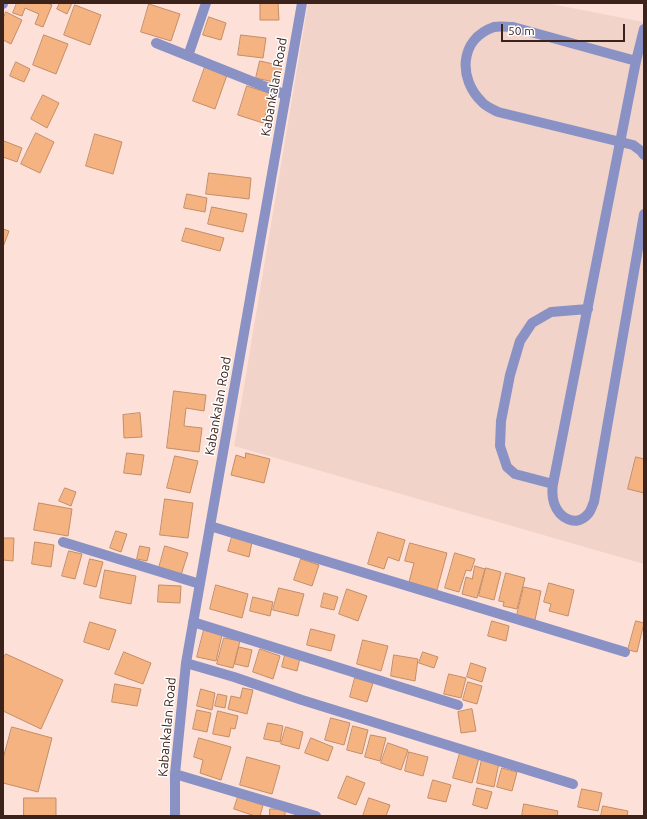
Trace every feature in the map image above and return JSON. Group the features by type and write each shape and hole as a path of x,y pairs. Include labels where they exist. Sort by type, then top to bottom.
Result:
{"street":[{"path":"188,56 206,3"},
{"name":"Kabankalan Road","path":"175,816 175,774 186,663 302,3"},
{"path":"636,61 513,27 495,27 480,34 469,46 465,61 466,73 471,89 483,103 498,112 633,145 644,155"},
{"path":"644,29 636,61 553,484 552,494 554,502 559,513 567,520 584,518 590,512 594,502 644,214"},
{"path":"156,43 286,95"},
{"path":"553,484 515,474 507,467 500,446 501,421 510,375 520,341 532,323 551,312 588,309"},
{"path":"210,526 625,652"},
{"path":"62,542 200,584"},
{"path":"193,622 458,705"},
{"path":"186,663 572,784"},
{"path":"175,774 316,816"}],"shaded area":[{"path":"308,3 546,3 644,22 644,564 234,446"}],"building":[{"path":"17,3 47,3 52,5 43,27 35,24 39,14 25,8 22,16 13,13"},
{"path":"60,3 72,3 67,14 57,9"},
{"path":"278,3 279,20 260,20 260,4"},
{"path":"149,4 180,14 171,41 141,32"},
{"path":"75,5 101,15 90,45 64,35"},
{"path":"6,12 22,20 11,44 3,40 3,19"},
{"path":"209,17 226,23 221,40 203,35"},
{"path":"44,35 68,44 56,74 33,65"},
{"path":"241,35 266,38 263,58 238,55"},
{"path":"260,61 282,66 278,83 256,78"},
{"path":"16,62 30,69 24,82 10,76"},
{"path":"205,67 227,75 215,109 193,101"},
{"path":"247,86 272,94 263,123 238,115"},
{"path":"43,95 59,103 47,128 31,119"},
{"path":"36,133 54,142 40,173 21,164"},
{"path":"95,134 122,142 113,174 86,166"},
{"path":"4,141 22,148 17,162 3,157"},
{"path":"209,173 251,178 249,199 206,194"},
{"path":"187,194 207,198 205,212 184,208"},
{"path":"212,207 247,214 243,232 208,224"},
{"path":"186,228 224,238 220,251 182,241"},
{"path":"3,229 9,231 3,247"},
{"path":"174,391 206,395 204,411 186,408 184,426 202,428 199,452 167,448"},
{"path":"140,413 142,437 124,438 123,415"},
{"path":"127,453 144,455 141,475 124,473"},
{"path":"246,453 270,459 264,483 231,475 236,455 245,458"},
{"path":"175,456 198,461 190,493 167,488"},
{"path":"636,457 644,459 644,493 628,489"},
{"path":"65,488 76,492 71,506 59,501"},
{"path":"165,499 193,503 188,538 160,535"},
{"path":"39,503 72,509 68,536 34,530"},
{"path":"116,531 127,534 121,552 110,548"},
{"path":"378,532 405,540 399,561 388,557 384,569 368,564"},
{"path":"232,537 252,542 249,557 228,551"},
{"path":"3,538 14,538 13,561 3,560"},
{"path":"35,542 54,545 51,567 32,564"},
{"path":"410,543 447,553 437,590 409,582 414,563 405,561"},
{"path":"140,546 150,548 147,561 137,559"},
{"path":"165,546 188,553 181,575 159,568"},
{"path":"69,551 82,554 75,579 62,576"},
{"path":"455,553 475,559 471,571 466,570 459,592 445,588"},
{"path":"90,559 103,562 96,587 84,584"},
{"path":"301,559 319,565 312,586 294,580"},
{"path":"475,566 485,569 477,598 462,594 466,577 472,579"},
{"path":"486,568 501,572 494,600 479,596"},
{"path":"105,570 136,576 131,604 100,598"},
{"path":"506,573 525,578 517,609 503,606 504,602 499,601"},
{"path":"549,583 574,590 568,616 549,611 551,604 544,602"},
{"path":"159,585 181,586 180,603 158,602"},
{"path":"216,585 248,594 242,618 210,609"},
{"path":"524,587 541,591 535,620 517,615"},
{"path":"279,588 304,594 298,616 273,610"},
{"path":"347,589 367,596 358,621 339,614"},
{"path":"324,593 338,597 334,610 321,607"},
{"path":"253,597 273,602 270,616 250,611"},
{"path":"492,621 509,626 506,641 488,636"},
{"path":"636,621 644,623 637,652 628,650"},
{"path":"90,622 116,630 109,650 84,642"},
{"path":"311,629 335,635 331,651 307,645"},
{"path":"204,630 222,635 216,661 197,657"},
{"path":"224,638 240,641 233,668 217,664"},
{"path":"363,640 388,646 381,671 357,664"},
{"path":"239,647 252,650 248,667 235,664"},
{"path":"260,649 280,656 273,679 253,672"},
{"path":"124,652 151,663 143,684 115,674"},
{"path":"423,652 438,657 434,668 419,663"},
{"path":"6,654 63,680 41,729 3,711 3,659"},
{"path":"285,655 300,658 297,671 282,667"},
{"path":"394,655 418,659 415,681 391,676"},
{"path":"471,663 486,668 482,682 467,677"},
{"path":"449,674 466,678 461,698 444,694"},
{"path":"355,678 373,683 367,702 350,697"},
{"path":"468,682 482,686 477,704 463,700"},
{"path":"115,684 141,689 137,706 112,702"},
{"path":"243,688 253,690 247,714 228,709 231,696 240,698"},
{"path":"201,689 215,693 212,710 197,706"},
{"path":"218,694 227,696 225,708 215,706"},
{"path":"472,709 476,731 461,733 458,712"},
{"path":"197,710 211,713 207,732 193,729"},
{"path":"218,711 238,716 235,729 231,728 229,737 213,734"},
{"path":"331,718 350,723 344,745 325,740"},
{"path":"268,723 283,726 280,742 264,739"},
{"path":"353,726 368,730 362,754 347,750"},
{"path":"12,727 52,738 38,792 3,783 3,759"},
{"path":"286,727 303,732 299,749 281,744"},
{"path":"371,735 386,738 380,761 365,757"},
{"path":"199,738 231,747 221,780 200,773 203,760 194,757"},
{"path":"311,738 333,747 328,761 305,753"},
{"path":"388,743 408,750 401,770 381,763"},
{"path":"409,752 428,757 423,776 405,771"},
{"path":"460,753 479,758 472,783 453,778"},
{"path":"247,757 280,766 272,794 240,785"},
{"path":"482,759 499,763 494,787 477,783"},
{"path":"502,768 517,772 512,791 497,787"},
{"path":"347,776 365,783 356,805 338,798"},
{"path":"433,780 451,785 446,802 428,798"},
{"path":"477,788 492,792 487,809 473,805"},
{"path":"582,789 602,793 598,811 578,807"},
{"path":"238,797 263,805 260,816 255,816 234,809"},
{"path":"24,798 56,798 56,816 24,816"},
{"path":"369,798 390,805 386,816 363,816"},
{"path":"524,804 558,811 557,816 522,816"},
{"path":"603,806 628,811 627,816 601,816"},
{"path":"270,809 285,809 285,816 270,816"}]}
